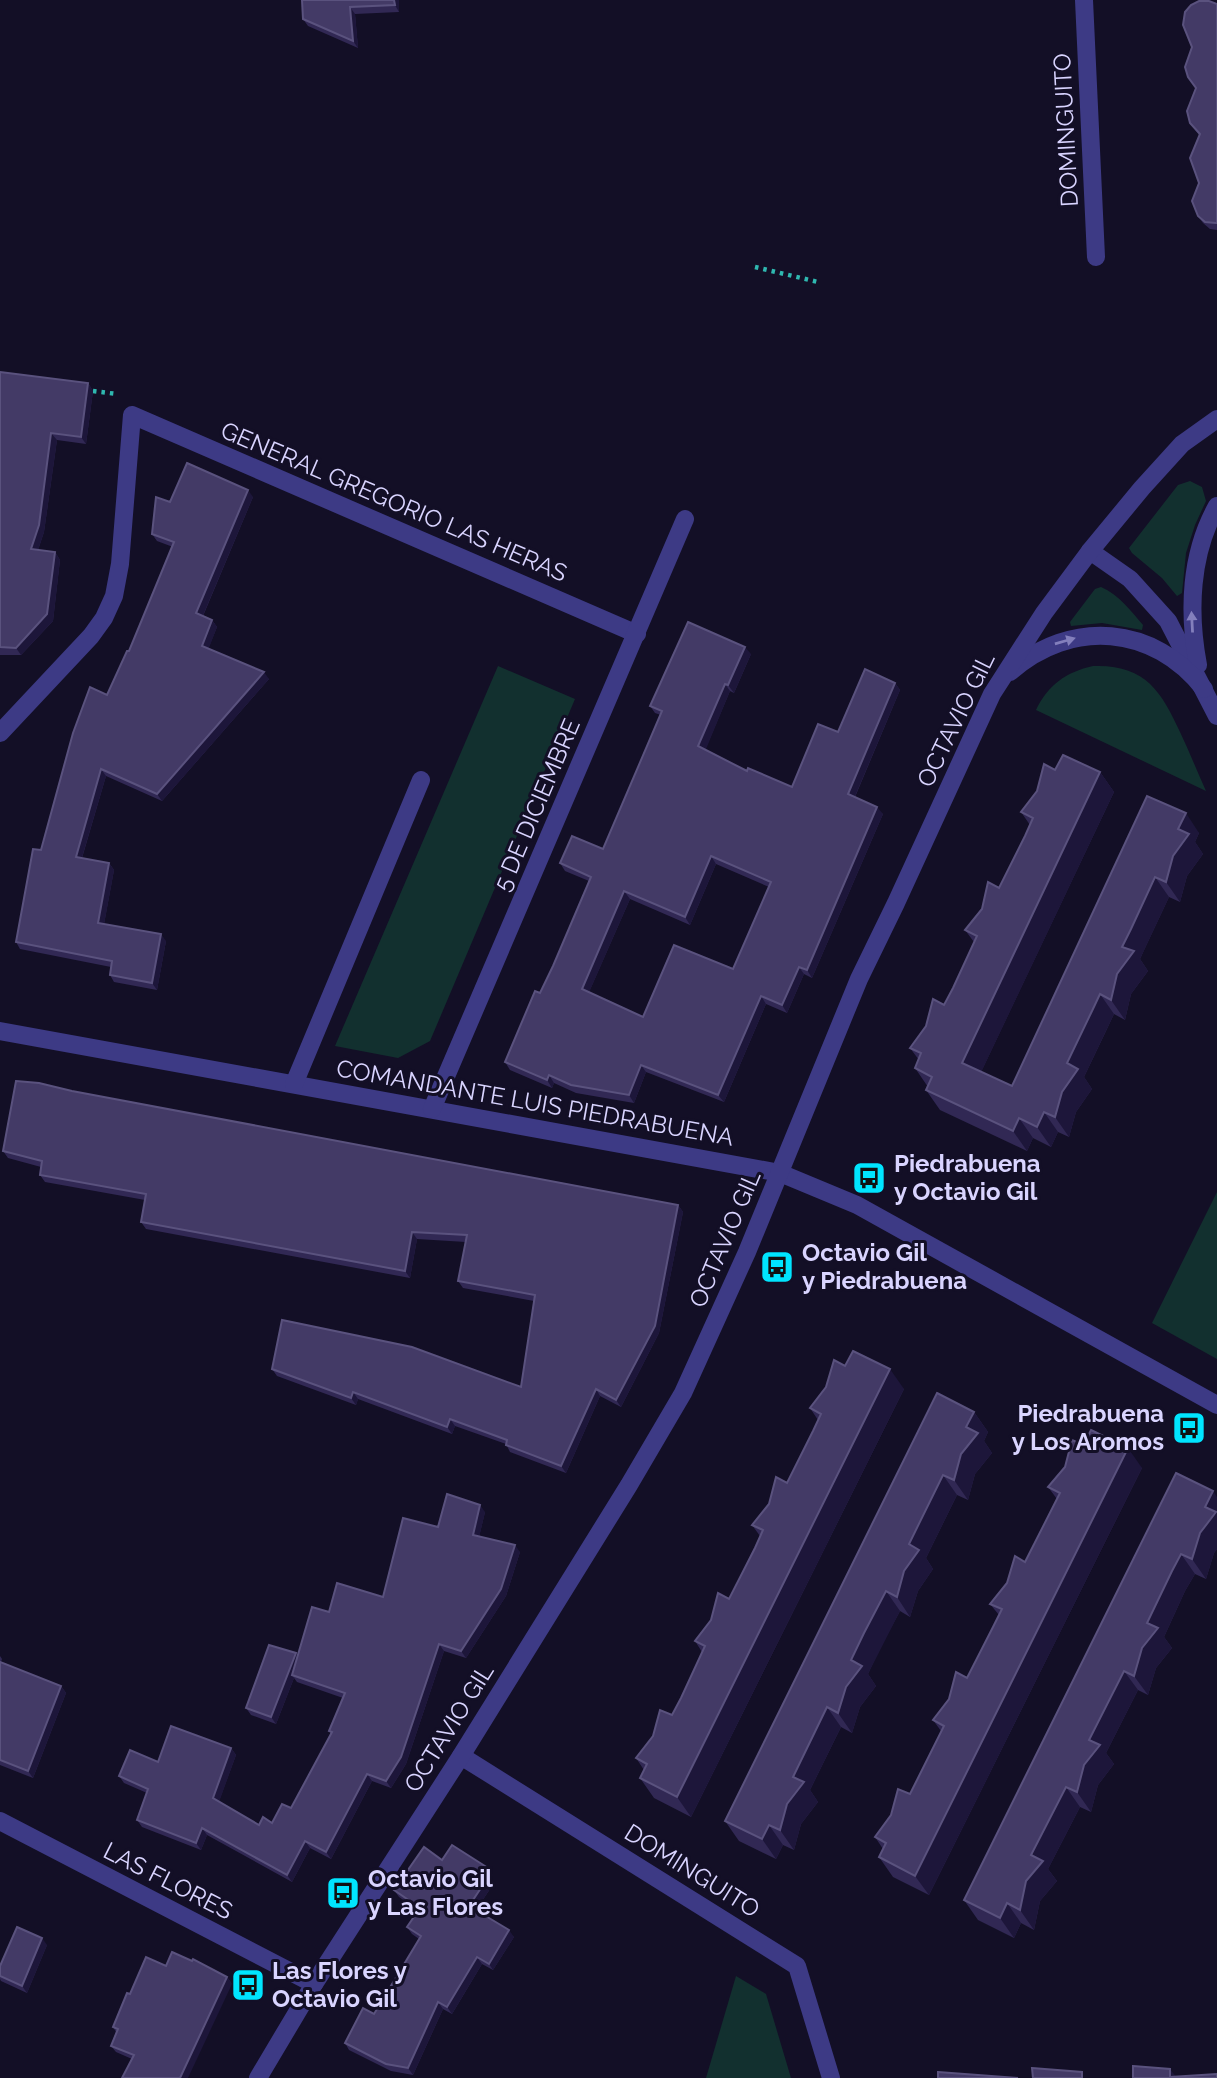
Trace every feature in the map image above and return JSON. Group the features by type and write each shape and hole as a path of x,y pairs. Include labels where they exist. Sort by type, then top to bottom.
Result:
{"street":[{"name":"DOMINGUITO","path":"1084,0 1096,257"},
{"name":"GENERAL GREGORIO LAS HERAS","path":"0,733 91,636 104,618 114,596 120,564 132,415 637,634"},
{"name":"OCTAVIO GIL","path":"258,2078 314,1984 461,1756 683,1393 715,1326 859,979 897,903 992,694 1028,636 1090,551 1161,465 1182,444 1217,419"},
{"path":"1204,689 1194,640 1192,603 1197,562 1217,506"},
{"name":"5 DE DICIEMBRE","path":"432,1109 685,519"},
{"path":"1090,551 1130,579 1156,606 1176,635 1217,716"},
{"path":"992,694 1010,672 1042,648 1074,638 1101,636 1133,639 1164,652 1182,665 1204,689"},
{"path":"294,1084 421,780"},
{"name":"COMANDANTE LUIS PIEDRABUENA","path":"0,1031 780,1173 857,1205 1217,1405"},
{"name":"DOMINGUITO","path":"461,1756 797,1966 831,2078"},
{"name":"LAS FLORES","path":"0,1821 314,1984"}],"path":[{"path":"755,267 818,282"}],"green space":[{"path":"1190,481 1202,487 1206,501 1186,553 1182,593 1177,596 1162,578 1129,548 1178,485"},
{"path":"1101,587 1124,604 1143,625 1142,630 1102,623 1071,626 1070,622 1095,589"},
{"path":"498,666 575,699 430,1041 398,1058 335,1046"},
{"path":"1093,666 1111,667 1138,675 1158,692 1173,717 1206,791 1036,710 1046,693 1059,681 1074,672"},
{"path":"1217,1192 1217,1359 1152,1323"},
{"path":"736,1976 766,1994 791,2078 706,2078"}],"building":[{"path":"302,0 394,0 395,5 350,7 353,41 303,19"},
{"path":"1199,1 1217,4 1217,223 1205,222 1198,216 1192,201 1199,183 1190,158 1200,134 1190,123 1187,111 1196,88 1185,67 1192,47 1183,25 1185,12"},
{"path":"0,372 88,383 81,437 51,433 39,525 31,549 55,552 47,614 16,648 0,647"},
{"path":"187,463 248,490 196,613 212,620 202,646 264,672 157,794 101,769 76,857 109,863 98,923 161,934 152,983 110,975 112,961 16,942 33,849 41,850 73,733 90,687 107,695 129,651 174,542 152,534 156,497 170,502"},
{"path":"688,622 745,647 728,685 725,684 698,746 747,771 748,768 792,787 818,724 838,732 865,669 895,683 848,794 877,807 807,970 799,967 782,1005 761,996 718,1095 641,1065 629,1095 571,1085 549,1075 547,1080 505,1062 535,991 540,993 553,966 591,877 560,863 572,836 603,849 662,711 650,706","holes":["711,856 771,882 733,969 674,945 643,1017 582,989 624,891 685,917"]},
{"path":"1063,755 1100,772 962,1063 1012,1086 1147,796 1186,813 1178,829 1189,834 1173,856 1166,882 1155,877 1122,947 1134,951 1117,974 1111,1000 1100,994 1067,1063 1078,1069 1062,1092 1055,1117 1044,1112 1037,1127 1019,1118 1013,1131 926,1090 932,1077 915,1068 921,1053 910,1048 926,1026 933,999 944,1005 953,988 977,936 965,930 982,909 988,882 999,888 1025,836 1033,818 1021,812 1037,791 1044,764 1055,770"},
{"path":"16,1081 39,1083 678,1205 655,1326 616,1400 596,1389 561,1466 506,1445 507,1440 450,1419 447,1427 353,1392 351,1398 272,1369 282,1320 412,1347 521,1387 535,1295 458,1281 467,1235 412,1232 405,1271 141,1222 146,1194 40,1175 42,1161 3,1151"},
{"path":"853,1351 890,1369 677,1797 640,1778 647,1764 636,1758 653,1736 660,1710 672,1715 681,1698 705,1646 695,1641 711,1620 718,1593 729,1599 755,1548 763,1530 752,1525 769,1504 776,1477 787,1483 813,1431 821,1414 810,1408 826,1387 834,1360 845,1366"},
{"path":"937,1393 974,1412 966,1427 978,1433 961,1454 954,1480 943,1475 909,1544 919,1550 904,1571 897,1597 886,1591 864,1633 851,1660 862,1666 846,1687 838,1713 827,1707 793,1777 804,1782 787,1804 780,1830 769,1825 762,1839 725,1821"},
{"path":"1091,1430 1128,1448 915,1876 879,1857 886,1843 875,1837 891,1815 898,1789 910,1794 944,1726 933,1720 949,1699 956,1672 967,1678 1002,1609 990,1604 1007,1583 1015,1556 1025,1562 1060,1493 1048,1487 1065,1467 1072,1440 1083,1445"},
{"path":"1176,1473 1213,1491 1205,1507 1216,1512 1200,1533 1192,1559 1181,1554 1147,1623 1158,1628 1142,1648 1134,1676 1124,1671 1089,1740 1100,1745 1084,1765 1077,1792 1066,1787 1031,1855 1043,1861 1026,1881 1020,1910 1007,1903 1000,1918 964,1900"},
{"path":"447,1494 480,1505 473,1535 515,1545 501,1589 461,1651 439,1644 401,1757 386,1781 367,1774 326,1852 305,1841 287,1875 202,1828 196,1843 137,1820 148,1789 119,1776 130,1750 158,1762 171,1726 231,1748 213,1798 259,1825 263,1817 272,1823 282,1804 291,1808 332,1732 329,1731 345,1693 292,1675 312,1607 329,1612 337,1583 383,1597 403,1518 438,1527"},
{"path":"269,1645 296,1653 271,1717 246,1708"},
{"path":"0,1662 61,1686 28,1771 0,1760"},
{"path":"452,1845 488,1868 483,1876 487,1879 469,1906 509,1930 489,1964 477,1957 447,2007 438,2002 408,2068 386,2064 345,2043 363,2008 374,2014 421,1936 407,1927 420,1908 394,1890 424,1847 442,1860"},
{"path":"17,1927 42,1938 22,1986 0,1976 0,1966"},
{"path":"172,1952 192,1961 193,1959 227,1977 180,2078 122,2078 134,2055 111,2046 118,2029 113,2027 146,1957 166,1966"},
{"path":"1133,2066 1170,2069 1170,2077 1217,2074 1217,2078 1133,2078"},
{"path":"1032,2068 1082,2072 1082,2078 1033,2078"},
{"path":"938,2072 1018,2078 938,2078"}],"place":[{"name":"Piedrabuena y Octavio Gil","path":"869,1178"},
{"name":"Octavio Gil y Piedrabuena","path":"777,1267"},
{"name":"Piedrabuena y Los Aromos","path":"1189,1428"},
{"name":"Octavio Gil y Las Flores","path":"343,1893"},
{"name":"Las Flores y Octavio Gil","path":"248,1985"}]}
